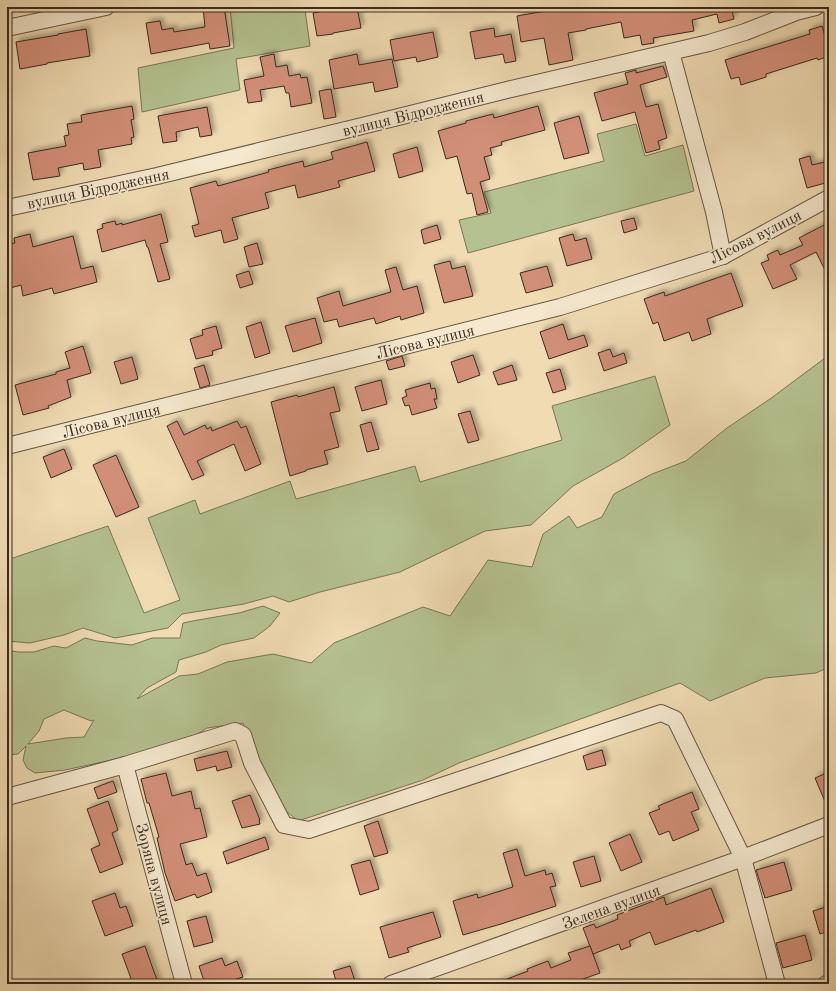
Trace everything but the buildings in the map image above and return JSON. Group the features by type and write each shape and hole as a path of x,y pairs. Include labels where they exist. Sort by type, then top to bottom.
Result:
{"street":[{"path":"7,28 106,7"},
{"name":"вулиця Відродження","path":"7,208 157,176 507,90 709,43 745,32 796,12 816,7"},
{"path":"671,52 714,212 723,256"},
{"name":"Лісова вулиця","path":"7,446 560,307 723,256 829,198"},
{"path":"7,797 125,765 235,731 243,735 252,763 284,825 309,830 661,713 675,719 743,858 777,984"},
{"name":"Зоряна вулиця","path":"125,765 184,984"},
{"name":"Зелена вулиця","path":"392,984 743,858 829,825"}],"green space":[{"path":"230,7 323,7 305,10 310,46 236,59 240,90 142,112 138,68 234,48"},
{"path":"636,124 645,156 683,145 694,191 468,253 459,220 491,213 484,192 604,161 597,134"},
{"path":"829,355 829,667 816,673 765,678 710,701 680,683 459,763 423,780 298,821 278,804 252,747 243,723 207,728 178,746 65,770 35,773 27,768 23,760 26,746 18,754 7,755 7,650 34,652 54,646 66,648 85,638 132,645 152,638 180,638 183,623 239,613 263,606 280,613 270,626 254,638 221,645 206,652 179,660 176,672 147,688 137,699 179,676 198,674 227,662 273,654 311,663 334,643 423,607 450,616 488,560 532,567 543,534 569,516 577,528 602,517 614,494 652,474 686,461 727,428 770,399","holes":["64,710 91,721 94,720 84,737 66,738 28,744 39,731 44,719"]},
{"path":"655,376 670,425 623,458 573,486 531,525 485,531 400,572 320,592 289,602 273,596 244,604 182,614 168,628 115,638 83,628 64,635 30,643 7,641 7,560 108,526 144,613 180,600 148,518 195,500 200,514 290,481 296,499 415,466 420,482 562,440 552,406"}]}
